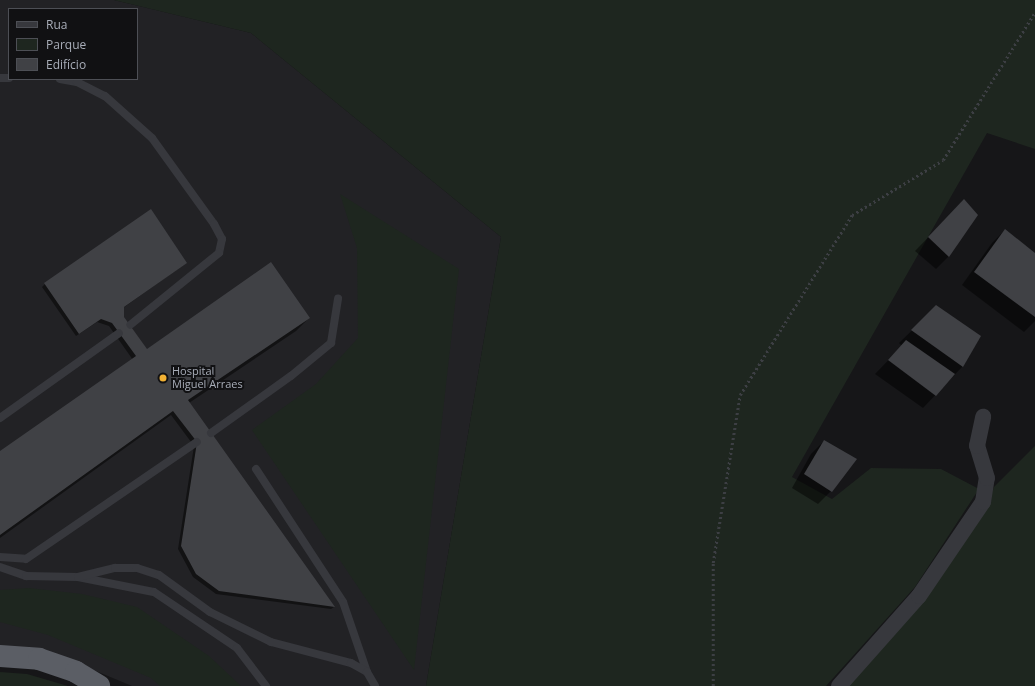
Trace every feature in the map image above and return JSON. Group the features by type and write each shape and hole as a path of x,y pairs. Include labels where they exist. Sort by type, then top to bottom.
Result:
{"highway":[{"path":"0,656 39,659 76,672 98,686"}],"street":[{"path":"839,686 919,596 983,502 986,478 977,446 983,417"}],"lane":[{"path":"66,80 77,82 105,96 152,138 214,224 222,240 219,253 130,325"},
{"path":"211,433 291,376 331,343 338,299"},
{"path":"0,418 119,333"},
{"path":"0,557 26,559 197,442"},
{"path":"256,469 343,602 367,672 375,686"},
{"path":"0,567 26,576 78,576 154,592 237,648 266,686"},
{"path":"78,576 115,568 137,568 160,575 210,612 271,642 351,663 367,672"}],"path":[{"path":"713,686 713,563 740,395 852,214 943,160 1035,12"}],"shaded area":[{"path":"0,0 114,0 251,33 501,237 426,686 132,686 55,654 0,647"}],"green space":[{"path":"114,0 1035,0 1035,149 987,133 792,477 832,499 871,468 941,469 979,489 915,587 826,686 426,686 501,237 251,33"},
{"path":"340,194 459,269 414,670 252,430 316,384 358,338 357,248"},
{"path":"1035,446 1035,686 843,686 986,509 994,487"},
{"path":"29,588 82,594 137,607 209,656 241,686 160,686 151,678 48,635 0,622 0,590"},
{"path":"0,672 27,674 68,686 0,686"}],"building":[{"path":"964,199 978,215 949,257 928,237"},
{"path":"151,209 187,263 124,307 124,317 147,349 271,262 310,318 188,400 335,607 219,591 196,574 181,546 197,442 173,411 0,535 0,451 136,356 112,323 101,319 79,334 44,283"},
{"path":"1005,229 1035,253 1035,317 974,272"},
{"path":"936,305 981,336 963,367 911,330"},
{"path":"906,340 955,374 936,396 888,360"},
{"path":"824,440 857,459 832,492 804,474"}],"place":[{"name":"Hospital Miguel Arraes","path":"163,378"}]}
